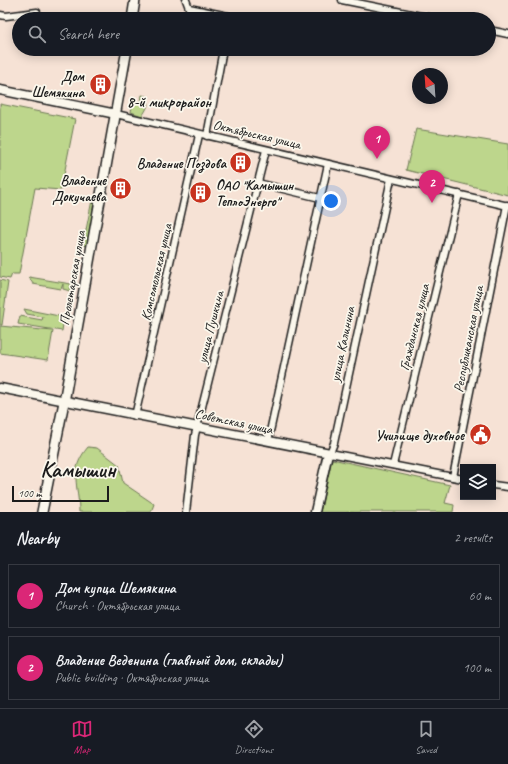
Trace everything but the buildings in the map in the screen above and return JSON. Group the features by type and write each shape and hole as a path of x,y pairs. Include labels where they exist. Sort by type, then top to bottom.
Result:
{"main road":[{"path":"133,12 136,0"},
{"name":"Пролетарская улица","path":"42,512 64,402 126,56"}],"street":[{"path":"186,0 189,8 208,12"},
{"path":"342,0 401,12"},
{"path":"0,15 12,15"},
{"path":"496,31 508,34"},
{"path":"207,136 222,56"},
{"name":"Октябрьская улица","path":"0,90 116,114 507,206"},
{"name":"Комсомольская улица","path":"135,416 199,134"},
{"name":"улица Пушкина","path":"186,512 197,427 266,150"},
{"path":"268,441 328,164"},
{"name":"улица Калинина","path":"315,512 328,453 330,453 334,443 391,179"},
{"path":"258,183 320,198"},
{"name":"Гражданская улица","path":"393,465 459,194"},
{"name":"Республиканская улица","path":"453,477 507,206"},
{"name":"Советская улица","path":"0,388 135,416 460,478"},
{"path":"496,486 508,488"}],"green space":[{"path":"142,95 146,96 148,104 147,109 142,116 131,112 133,100 141,102"},
{"path":"0,104 75,119 61,190 35,188 19,274 12,274 10,279 0,277"},
{"path":"416,129 508,144 508,195 406,170"},
{"path":"92,200 96,200 87,246 83,245"},
{"path":"29,277 71,284 70,291 63,289 63,284 61,289 33,284"},
{"path":"0,280 8,282 2,325 0,325"},
{"path":"24,309 64,317 62,331 18,324 20,316 42,320 43,317 27,314"},
{"path":"0,326 53,331 48,360 0,353"},
{"path":"88,447 97,448 119,465 123,483 154,504 151,512 79,512 76,471 78,463"},
{"path":"332,459 450,485 445,503 454,505 453,512 320,512"}],"place":[{"name":"Дом Шемякина","path":"100,84"},
{"name":"Дом купца Шемякина","path":"377,159"},
{"name":"Владение Поздова","path":"241,163"},
{"name":"Владение Докучаева","path":"121,188"},
{"name":"ОАО \"Камышин ТеплоЭнерго\"","path":"201,193"},
{"name":"Владение Веденина (главный дом, склады)","path":"432,203"},
{"name":"Училище духовное","path":"480,435"}],"district":[{"name":"8-й микрорайон","path":"169,102"},
{"name":"Камышин","path":"78,469"}]}
